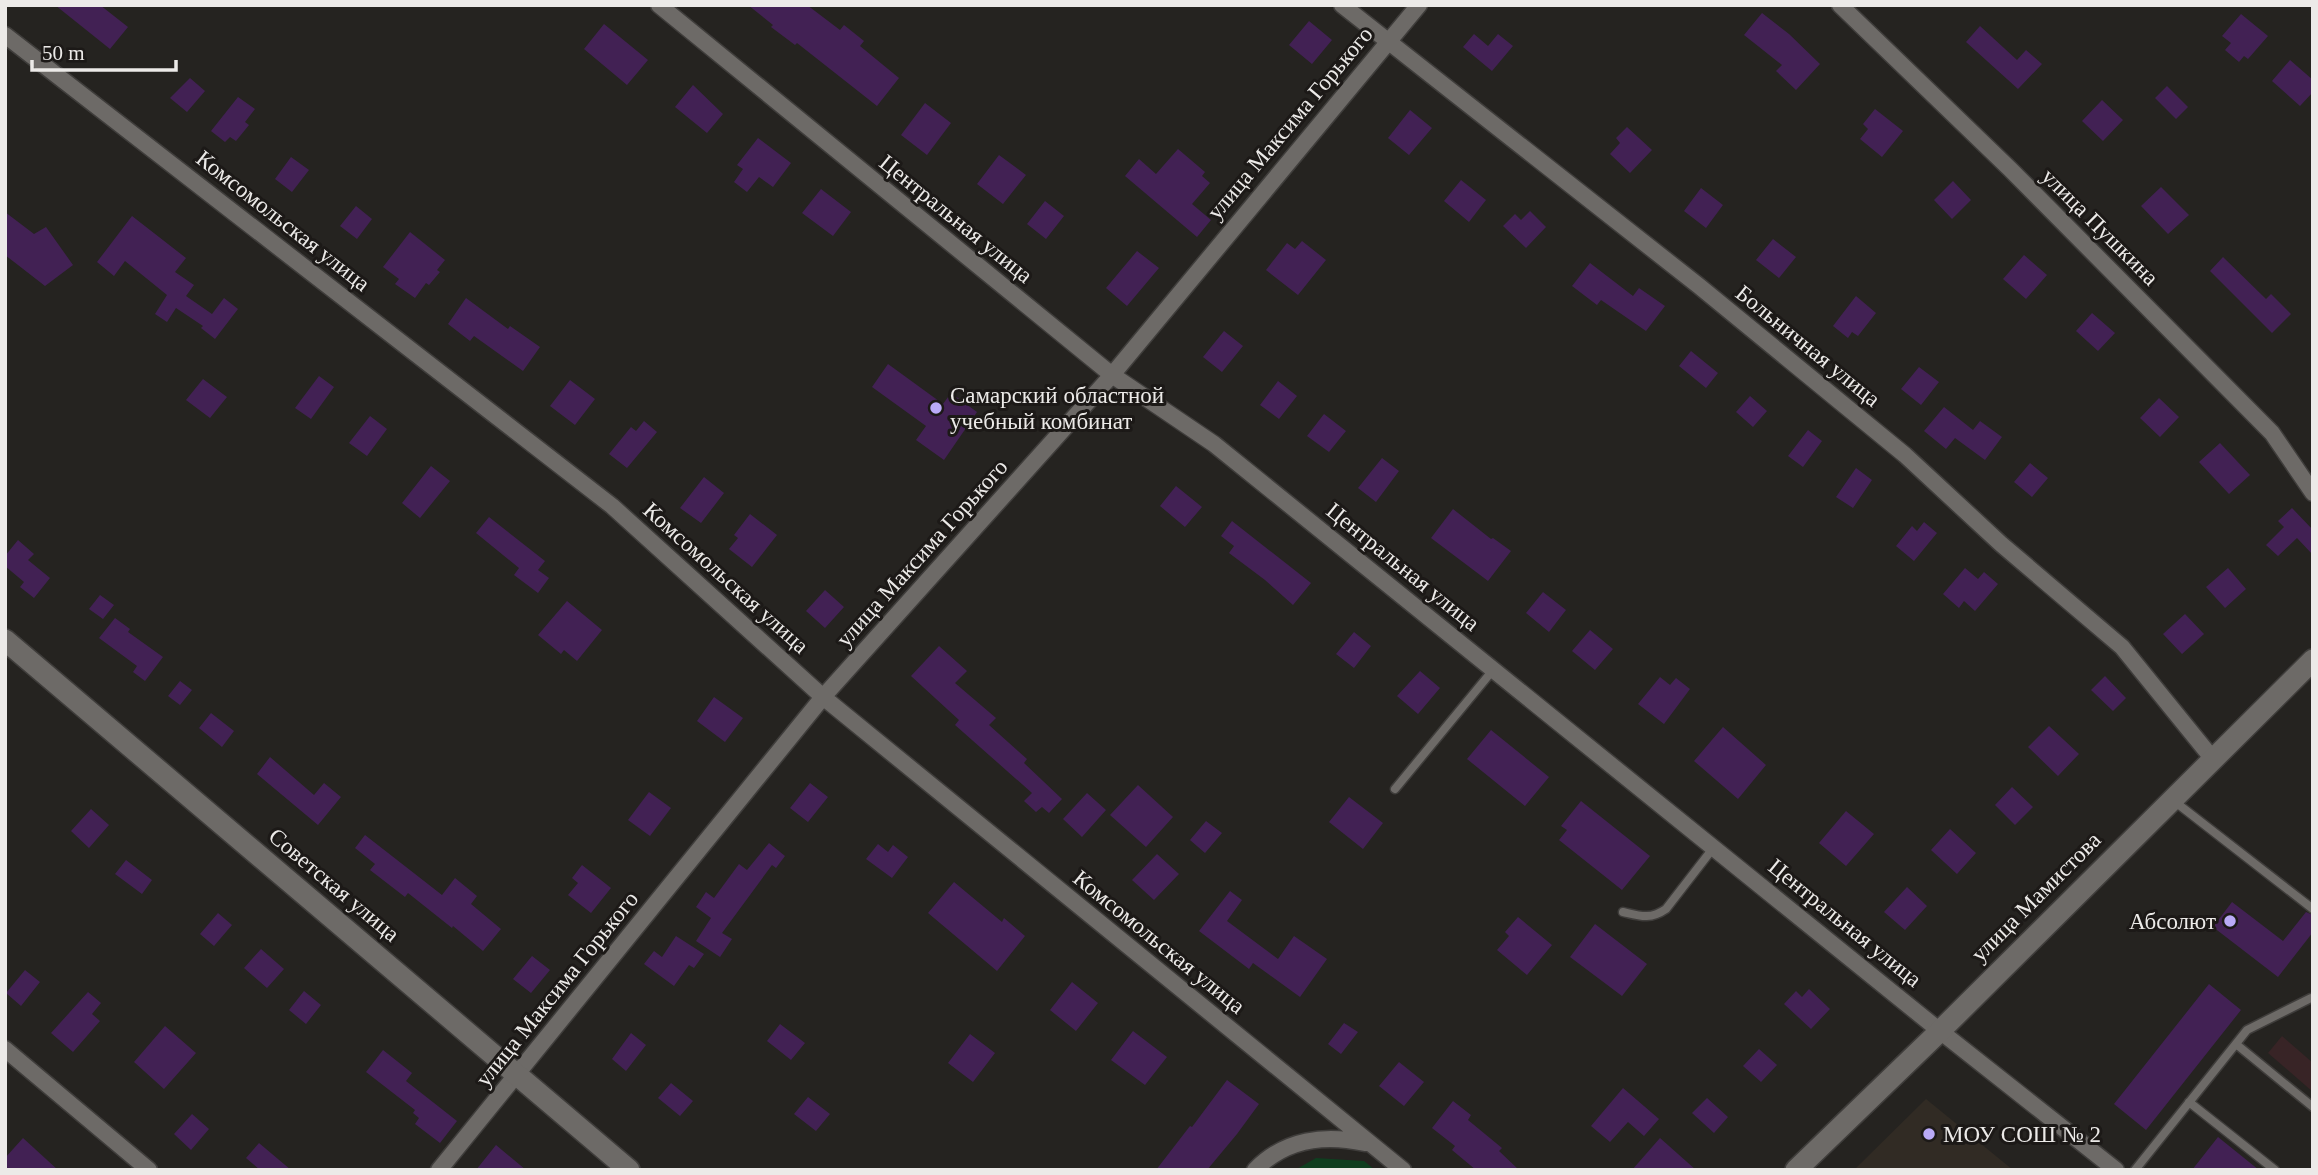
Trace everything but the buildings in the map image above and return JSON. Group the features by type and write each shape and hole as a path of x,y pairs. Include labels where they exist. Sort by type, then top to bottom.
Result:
{"street":[{"name":"Центральная улица","path":"659,5 1112,375 1214,444 2116,1170"},
{"name":"Больничная улица","path":"1342,5 1699,286 1905,455 2001,544 2122,647 2213,758"},
{"name":"улица Максима Горького","path":"439,1170 823,697 1112,375 1419,5"},
{"name":"улица Пушкина","path":"1840,5 2010,169 2272,433 2313,493"},
{"name":"Комсомольская улица","path":"5,35 612,506 823,697 1403,1170"},
{"name":"Советская улица","path":"5,640 629,1170"},
{"name":"улица Мамистова","path":"1804,1167 2313,660"},
{"path":"5,1049 149,1170"},
{"path":"1255,1170 1279,1152 1312,1140 1340,1138 1371,1144"}],"lane":[{"path":"1395,789 1494,669"},
{"path":"2171,799 2313,909"},
{"path":"1623,912 1647,918 1666,909 1714,847"},
{"path":"2136,1170 2247,1030 2313,999"},
{"path":"2236,1044 2313,1107"},
{"path":"2189,1102 2275,1170"}],"shaded area":[{"path":"2282,1036 2313,1063 2313,1092 2268,1053"},
{"name":"МОУ СОШ № 2","path":"1926,1099 2013,1170 1854,1170"}],"green space":[{"path":"1316,1158 1364,1161 1375,1170 1295,1170"}],"place":[{"name":"Самарский областной учебный комбинат","path":"936,408"},
{"name":"Абсолют","path":"2230,921"},
{"name":"МОУ СОШ № 2","path":"1929,1134"}]}
